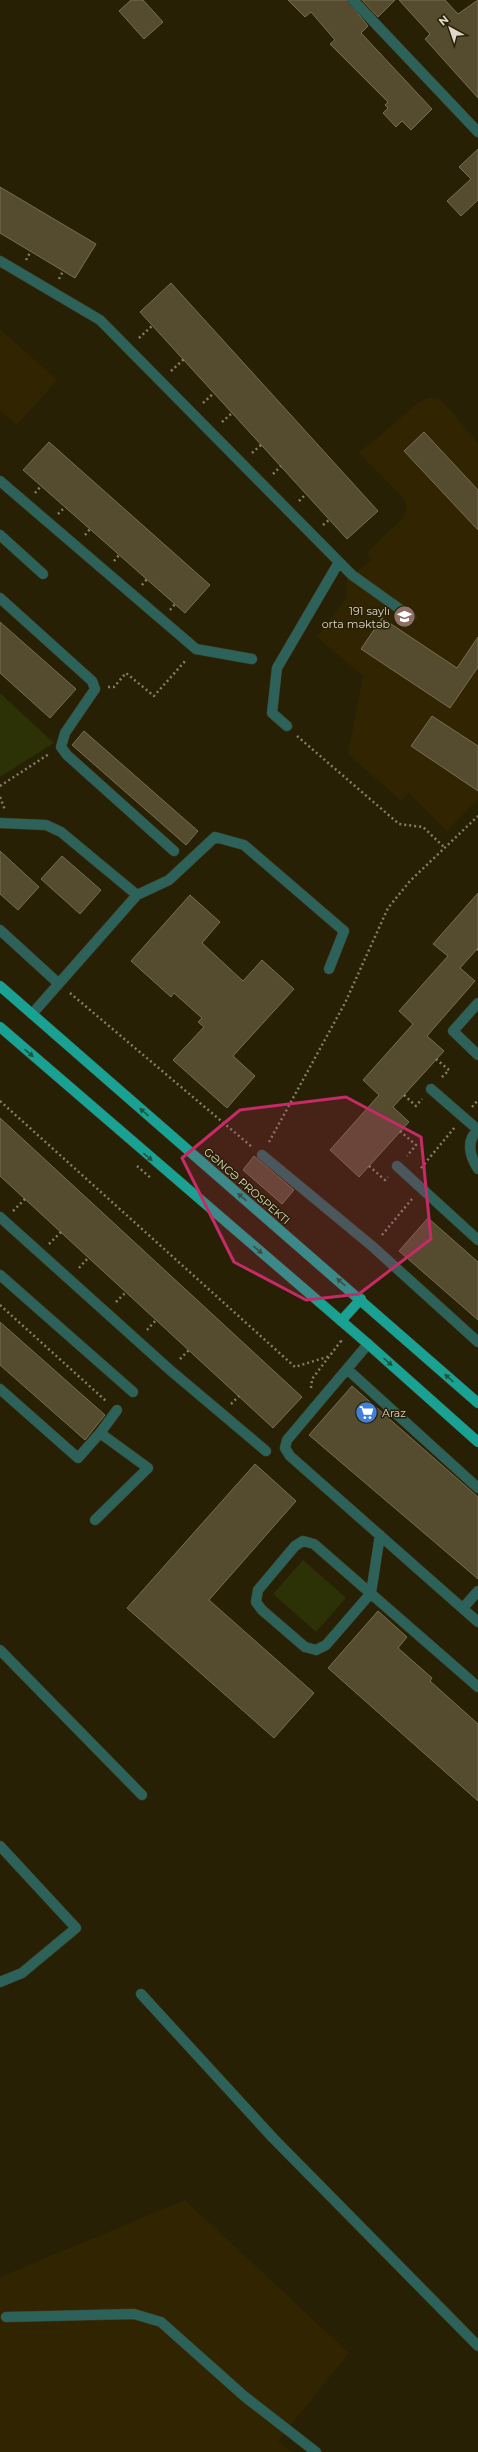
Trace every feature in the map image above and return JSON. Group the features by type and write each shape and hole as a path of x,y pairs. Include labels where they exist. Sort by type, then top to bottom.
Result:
{"main road":[{"name":"GƏNCƏ PROSPEKTI","path":"0,986 361,1299 478,1404"},
{"path":"0,1027 368,1344 478,1442"},
{"path":"341,1321 361,1299"}],"street":[{"path":"353,0 478,132"},
{"path":"0,262 100,320 352,575 411,617"},
{"path":"0,482 196,649 252,659"},
{"path":"0,535 43,574"},
{"path":"286,726 272,713 278,668 339,562"},
{"path":"0,598 92,681 95,689 65,733 61,747 67,755 174,851"},
{"path":"0,823 46,825 61,832 137,895"},
{"path":"32,1014 137,895 169,880 215,837 244,845 344,931 329,969"},
{"path":"0,930 58,983"},
{"path":"478,1003 453,1032 478,1055"},
{"path":"432,1089 478,1129 472,1136 469,1147 472,1159 478,1169"},
{"path":"262,1155 357,1235 478,1342"},
{"path":"397,1166 478,1240"},
{"path":"0,1216 222,1415 266,1451"},
{"path":"0,1275 133,1392"},
{"path":"368,1344 287,1440 285,1448 290,1456 478,1622"},
{"path":"346,1369 478,1488"},
{"path":"0,1389 78,1458 100,1433 117,1410"},
{"path":"95,1520 148,1468 100,1433"},
{"path":"380,1535 371,1593 326,1645 316,1650 305,1647 262,1610 256,1602 258,1590 295,1546 303,1542 314,1544 371,1593 478,1687"},
{"path":"463,1608 478,1591"},
{"path":"0,1650 142,1795"},
{"path":"0,1846 76,1928 22,1973 0,1982"},
{"path":"140,1994 272,2138 478,2346"},
{"path":"6,2317 134,2314 161,2322 244,2396 316,2452"}],"path":[{"path":"128,348 153,325"},
{"path":"114,687 126,673 154,696 196,649"},
{"path":"286,726 399,824 423,827 445,848"},
{"path":"0,786 61,747"},
{"path":"58,983 262,1155 345,1003 388,908 410,881 478,816"},
{"path":"0,1101 296,1367 330,1356"},
{"path":"412,1180 463,1117"},
{"path":"137,1166 155,1182"},
{"path":"357,1235 382,1235 421,1188"},
{"path":"0,1305 117,1410"},
{"path":"312,1379 341,1341 335,1336"}],"highlighted area":[{"path":"346,1097 421,1137 431,1239 359,1294 306,1300 234,1262 182,1158 240,1110"}],"shaded area":[{"path":"0,329 57,380 17,425 0,411"},
{"name":"191 saylı orta məktəb","path":"427,398 438,398 448,407 478,444 478,799 447,831 409,793 401,801 348,754 363,676 317,637 347,597 347,579 372,560 367,552 403,518 407,510 405,500 359,453 417,404"},
{"path":"185,2200 349,2353 278,2441 292,2452 0,2452 0,2277"}],"green space":[{"path":"0,693 54,743 0,777"},
{"path":"303,1560 346,1598 316,1632 273,1594"}],"building":[{"path":"131,0 143,0 163,22 144,39 119,11"},
{"path":"288,0 347,0 368,26 361,33 432,109 411,130 402,121 396,127 383,113 388,108 385,105 388,102 330,44 335,40 311,12 305,17"},
{"path":"362,0 395,0 378,17"},
{"path":"399,0 445,0 458,14 478,0 478,98 425,39 430,34"},
{"path":"478,149 478,200 461,216 447,201 471,179 459,167"},
{"path":"0,187 96,244 75,278 0,233"},
{"path":"171,283 378,511 347,539 140,312"},
{"path":"424,432 478,490 478,530 404,451"},
{"path":"49,442 210,585 185,613 23,470"},
{"path":"382,618 457,668 478,637 478,667 450,708 361,649"},
{"path":"0,622 76,689 50,718 0,673"},
{"path":"432,716 478,746 478,791 411,746"},
{"path":"84,731 198,831 186,845 72,745"},
{"path":"0,851 39,887 18,910 0,894"},
{"path":"62,856 101,890 80,914 41,879"},
{"path":"478,893 478,948 460,968 475,981 427,1036 444,1051 393,1107 409,1122 359,1177 330,1150 379,1095 363,1080 413,1024 399,1011 448,956 433,944"},
{"path":"190,895 220,922 202,943 243,981 262,960 294,989 233,1056 255,1076 227,1108 173,1060 204,1027 198,1022 202,1018 174,993 171,997 131,961"},
{"path":"0,1118 302,1397 273,1428 0,1176"},
{"path":"254,1156 294,1190 282,1204 243,1170"},
{"path":"428,1218 478,1262 478,1320 399,1251"},
{"path":"0,1322 105,1415 85,1440 0,1365"},
{"path":"352,1386 478,1497 478,1579 309,1435"},
{"path":"255,1464 296,1501 209,1600 314,1693 274,1738 127,1608"},
{"path":"378,1611 407,1637 398,1648 432,1678 430,1681 478,1724 478,1801 328,1668"}],"place":[{"name":"191 saylı orta məktəb","path":"405,617"},
{"name":"Araz","path":"366,1413"}]}
